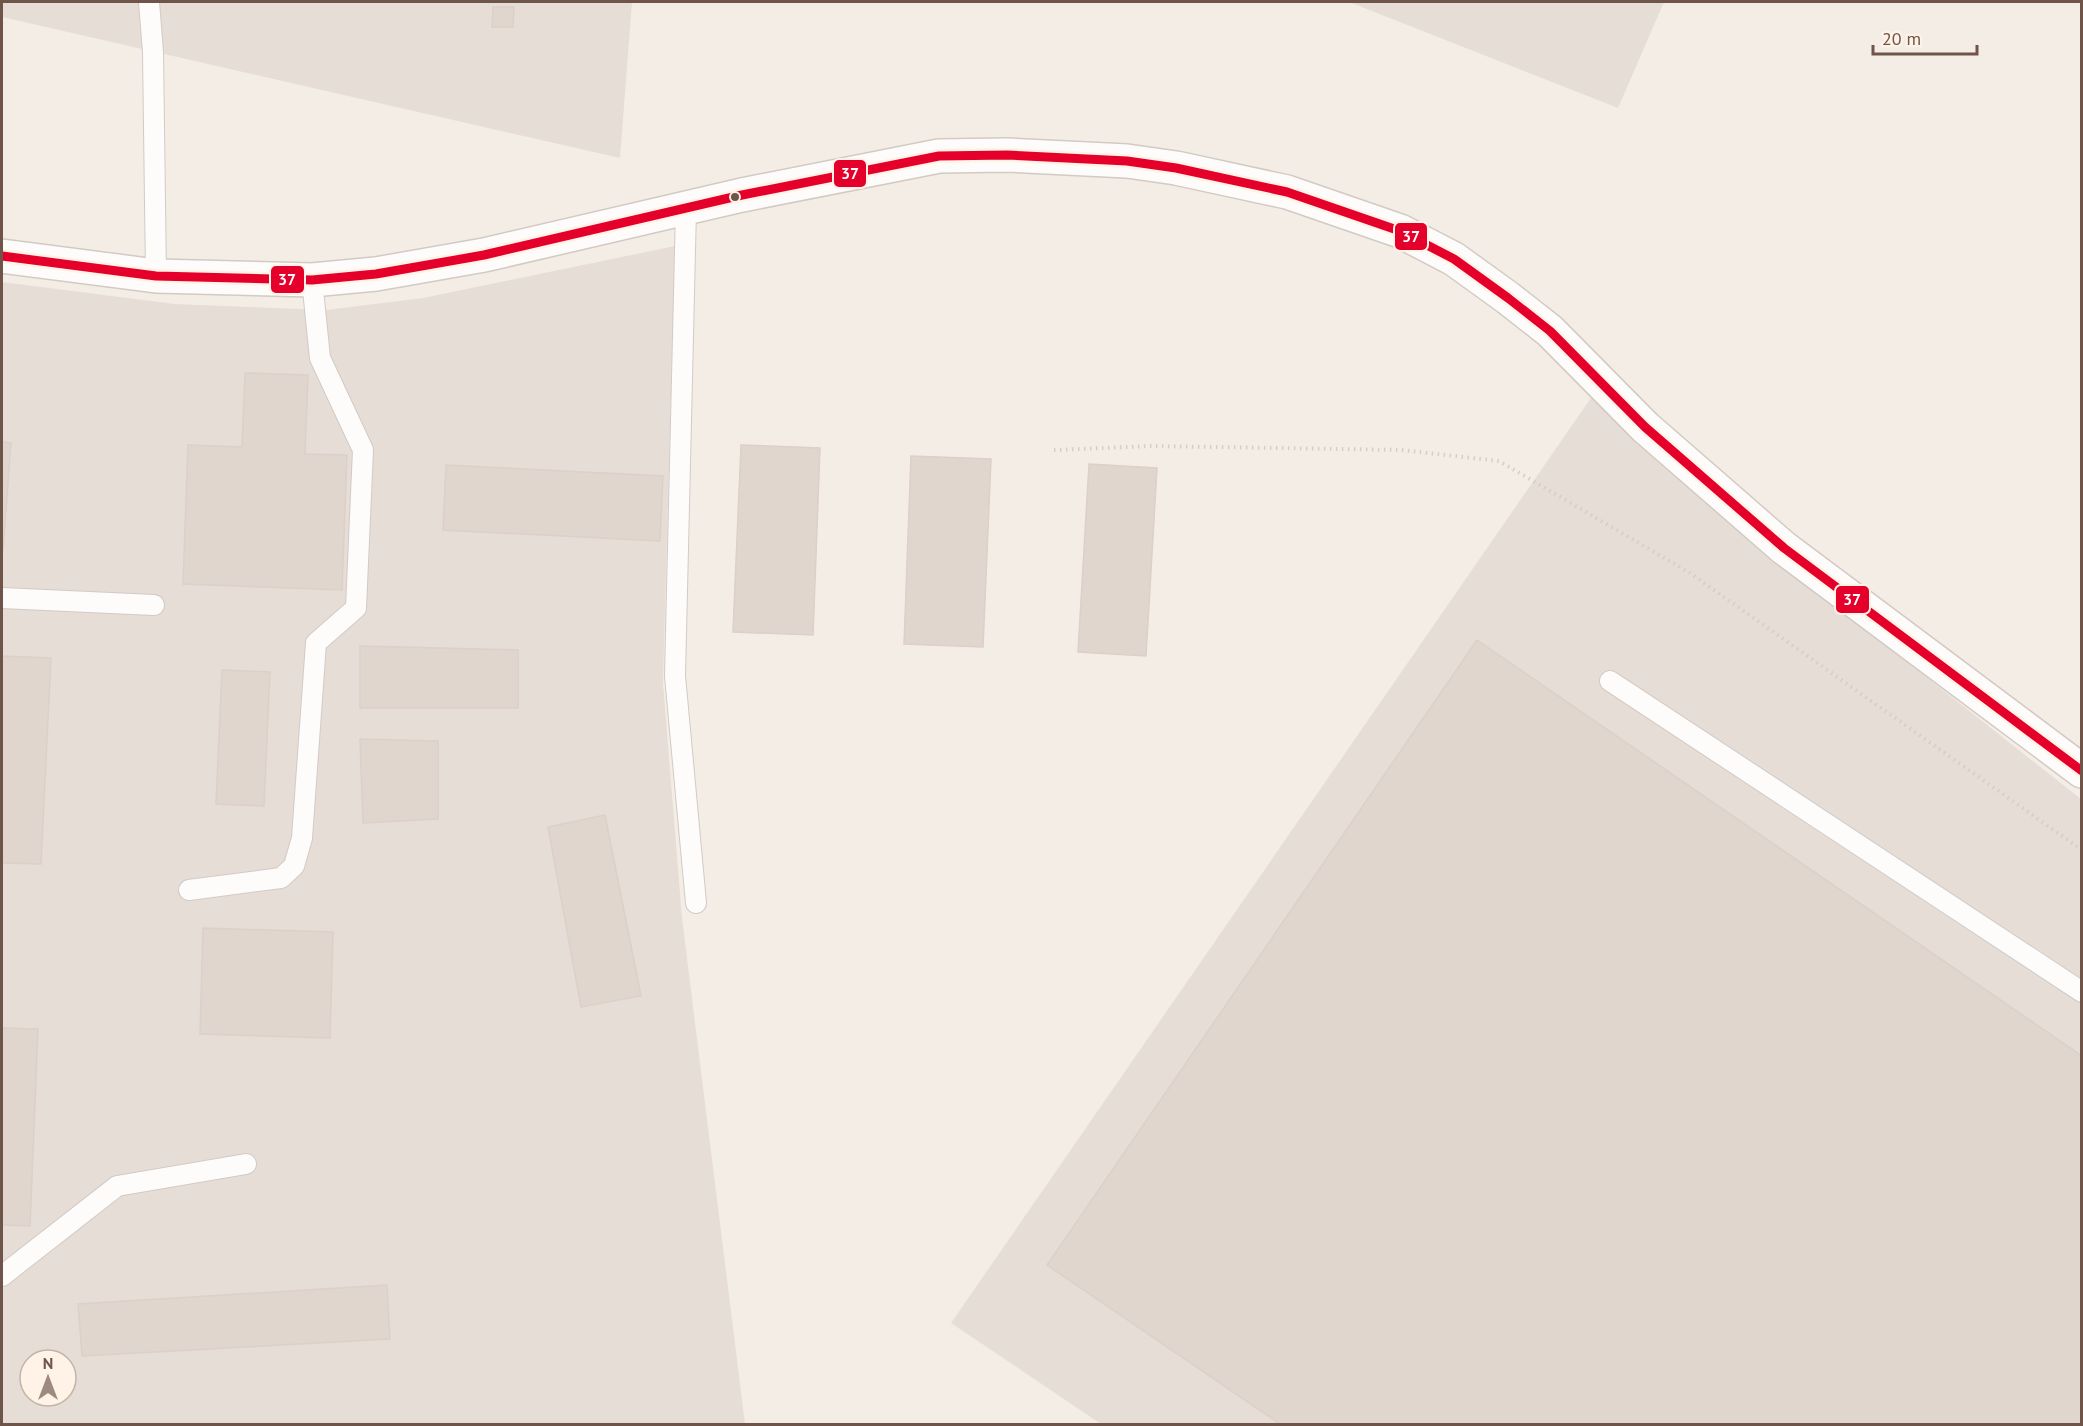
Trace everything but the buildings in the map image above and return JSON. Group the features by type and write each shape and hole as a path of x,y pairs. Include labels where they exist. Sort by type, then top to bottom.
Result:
{"main road":[{"path":"2,256 156,276 312,280 418,268 686,208 939,156 1007,155 1127,161 1176,168 1287,192 1400,231 1454,259 1516,304 1550,331 1645,427 1784,548 2082,771"}],"lane":[{"path":"150,2 153,52 156,276"},
{"path":"686,208 675,676 696,903"},
{"path":"189,890 281,878 294,866 302,838 316,643 356,608 363,450 320,358 312,280"},
{"path":"2,598 154,604"},
{"path":"1610,681 2082,992"},
{"path":"2,1276 117,1186 246,1164"}],"path":[{"path":"1054,450 1151,446 1401,450 1498,461 1690,573 2082,850"}],"shaded area":[{"path":"2,2 632,2 620,158 2,17"},
{"path":"1349,2 1664,2 1618,108"},
{"path":"675,246 663,683 682,918 745,1424 2,1424 2,282 175,304 326,310 423,298"},
{"path":"1595,392 1777,559 2081,799 2081,1424 1101,1424 951,1323"}],"transit line":[{"name":"37","path":"2,256 156,276 312,280 376,274 484,255 742,195 939,156 1007,155 1127,161 1176,168 1287,192 1400,231 1454,259 1508,298 1550,331 1645,427 1784,548 2082,771"}]}
